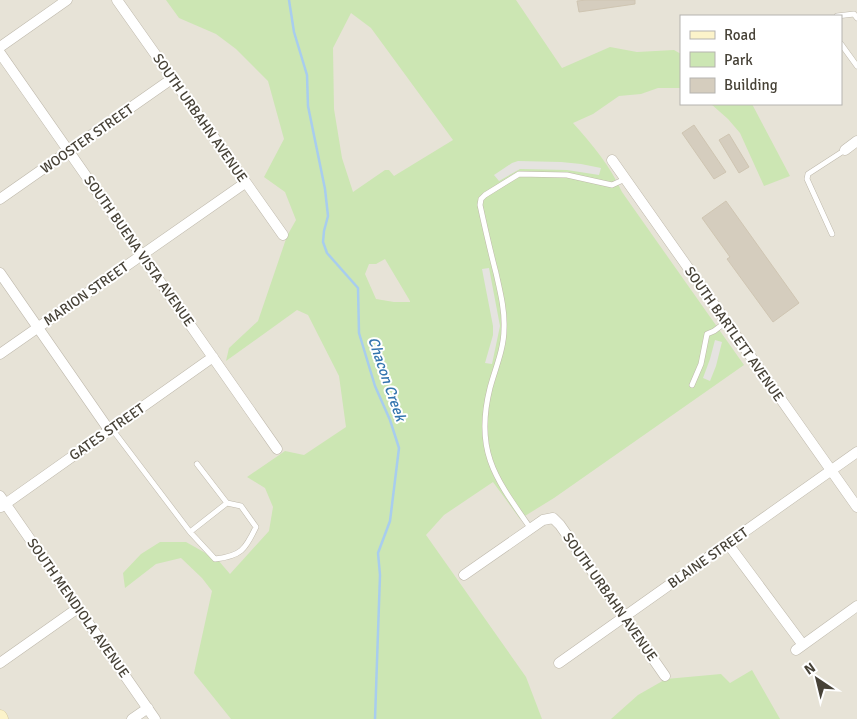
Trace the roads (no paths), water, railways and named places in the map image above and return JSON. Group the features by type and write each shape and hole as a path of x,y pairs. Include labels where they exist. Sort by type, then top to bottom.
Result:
{"street":[{"path":"0,47 67,0"},
{"name":"SOUTH URBAHN AVENUE","path":"117,0 283,235"},
{"name":"SOUTH BUENA VISTA AVENUE","path":"0,53 277,449"},
{"name":"WOOSTER STREET","path":"0,199 173,78"},
{"path":"845,150 857,141"},
{"name":"SOUTH BARTLETT AVENUE","path":"612,160 857,507"},
{"name":"MARION STREET","path":"0,354 245,183"},
{"path":"0,273 111,429"},
{"name":"GATES STREET","path":"2,503 111,429 213,356"},
{"name":"BLAINE STREET","path":"559,663 857,452"},
{"name":"SOUTH MENDIOLA AVENUE","path":"2,503 156,719"},
{"name":"SOUTH URBAHN AVENUE","path":"531,529 543,520 553,518 560,525 665,676"},
{"path":"464,576 531,529"},
{"path":"728,544 799,648 857,606"},
{"path":"0,663 78,608"},
{"path":"132,719 148,708"}],"lane":[{"path":"842,15 854,14 857,18"},
{"path":"842,45 857,66"},
{"path":"832,234 807,179 808,174 845,150"},
{"path":"531,529 502,488 485,446 484,431 489,391 504,336 504,326 498,285 480,205 481,199 485,194 519,174 567,175 612,184 625,179"},
{"path":"692,385 700,364 707,334 726,322"},
{"path":"111,429 190,532 215,559 232,557 248,545 256,526 241,506 227,504 197,464"},
{"path":"190,532 227,504"}],"waterway":[{"name":"Chacon Creek","path":"289,0 294,32 307,75 308,106 325,189 328,216 323,242 327,253 358,288 359,333 375,386 390,420 399,448 390,521 378,553 380,575 375,719"}]}
